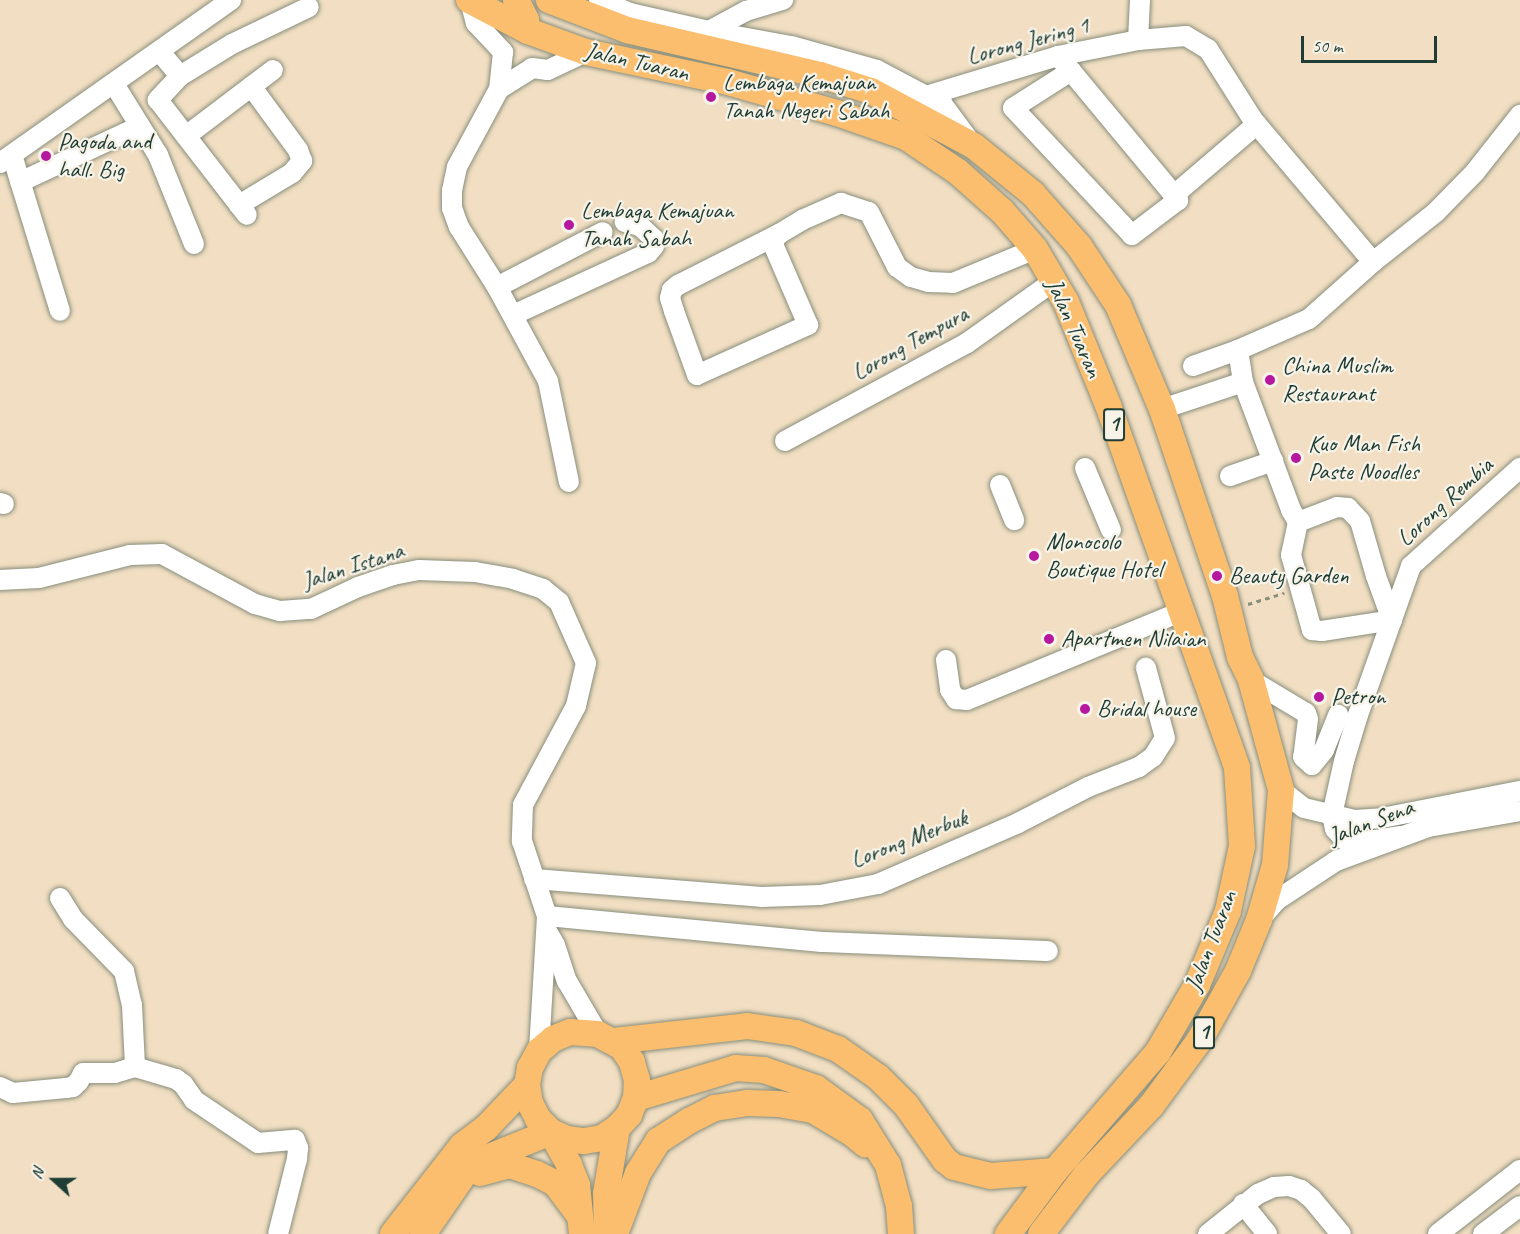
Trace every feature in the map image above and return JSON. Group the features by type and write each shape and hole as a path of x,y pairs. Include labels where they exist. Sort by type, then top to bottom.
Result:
{"main road":[{"name":"Jalan Tuaran","path":"470,0 528,31 586,52 728,81 837,113 906,137 958,172 1002,211 1035,249 1066,302 1107,405 1237,768 1242,846 1228,911 1197,985 1158,1052 1055,1171 1008,1234"},
{"path":"516,0 526,20 528,31"},
{"name":"Jalan Tuaran","path":"549,0 627,30 820,75 871,91 974,146 1033,194 1079,246 1118,305 1162,409 1225,596 1240,657 1251,680 1281,790 1275,865 1259,920 1238,971 1199,1041 1151,1106 1086,1175 1041,1234"},
{"path":"582,1227 566,1184 551,1132 534,1111 527,1085 530,1068 539,1051 553,1039 570,1032 606,1037 747,1026 796,1033 838,1049 879,1077 906,1105 945,1160 954,1167 991,1176 1055,1171"},
{"path":"423,1234 465,1173 479,1161 551,1132 567,1139 584,1141 602,1138 617,1128 629,1115 636,1098 637,1080 632,1062 622,1047 606,1037"},
{"path":"636,1098 736,1068 764,1070 816,1088 860,1120 888,1165 899,1206 901,1234"},
{"path":"393,1234 462,1146 486,1128 527,1085"},
{"path":"607,1234 615,1201 638,1173 658,1141 689,1120 726,1107 748,1103 779,1104 813,1110 853,1134 888,1165"},
{"path":"615,1234 617,1128"},
{"path":"451,1195 480,1173 509,1165 566,1184"}],"street":[{"path":"60,311 20,182 6,159 231,0"},
{"path":"470,0 476,23 503,52 499,89 457,167 452,190 452,208 459,227 497,287 548,381 569,482"},
{"path":"599,0 634,6 709,32 790,46 878,70 929,95 943,105 974,146"},
{"path":"709,32 746,10 783,0"},
{"path":"1138,40 1140,0"},
{"path":"251,86 298,150 302,161 292,173 243,210 158,100 180,76 232,44 309,6"},
{"name":"Lorong Jering 1","path":"929,95 1064,63 1138,40 1186,36 1208,49 1257,124 1373,262"},
{"path":"160,52 180,76"},
{"path":"499,89 532,68 548,70 586,52"},
{"path":"1064,63 1174,195 1178,200 1132,235 1013,108 1064,63"},
{"path":"186,136 273,70"},
{"path":"114,84 158,155 194,243"},
{"path":"1193,366 1238,350 1309,319 1373,262 1437,212 1475,172 1520,115"},
{"path":"1174,195 1257,124"},
{"path":"20,182 140,126"},
{"path":"779,234 772,242 808,325 697,375 670,298 672,290 678,285 779,234 841,203 869,212 897,267 911,278 928,282 953,283 1035,249"},
{"path":"513,315 648,253 654,246 654,239 640,226 625,222"},
{"path":"497,287 603,232"},
{"name":"Lorong Tempura","path":"785,441 967,343 1054,281"},
{"path":"1238,350 1243,382 1288,504 1298,522 1291,555 1312,630 1322,631 1392,620 1360,521 1348,508 1338,507 1298,522"},
{"path":"1162,409 1243,382"},
{"path":"1230,476 1274,461"},
{"path":"1085,468 1111,530"},
{"name":"Lorong Rembia","path":"1332,815 1344,761 1411,566 1520,468"},
{"path":"1000,485 1014,520"},
{"name":"Jalan Istana","path":"0,580 39,578 130,555 162,554 255,604 280,611 311,609 358,587 393,575 419,570 475,572 543,589 559,602 586,663 576,706 523,805 522,841 567,981 606,1037"},
{"path":"946,660 950,690 956,699 967,700 1180,612"},
{"name":"Lorong Merbuk","path":"534,879 761,897 820,895 878,884 1139,767 1153,757 1165,738 1146,668"},
{"path":"1251,680 1306,713 1308,719 1303,757 1312,765 1324,750 1338,715"},
{"name":"Jalan Sena","path":"1281,790 1304,808 1332,815 1369,820 1520,791"},
{"name":"Jalan Sena","path":"1259,920 1277,900 1305,879 1336,861 1428,827 1520,811"},
{"path":"1332,815 1335,829 1345,840 1356,843 1400,836"},
{"path":"60,898 73,919 124,971 132,1005 135,1067"},
{"path":"547,923 822,942 1048,951"},
{"name":"Jalan Istana","path":"539,1051 547,923"},
{"path":"0,1087 13,1092 73,1087 80,1081 83,1073 115,1073 135,1067 176,1079 183,1084 194,1100 258,1143 295,1140 298,1148 297,1159 278,1234"},
{"path":"1438,1234 1520,1170"},
{"path":"1208,1234 1244,1204 1274,1187 1301,1190 1341,1234"},
{"path":"1244,1204 1268,1234"},
{"path":"1483,1234 1520,1206"}],"path":[{"path":"1254,603 1268,599"}],"place":[{"name":"Lembaga Kemajuan Tanah Negeri Sabah","path":"711,97"},
{"name":"Pagoda and hall. Big","path":"46,156"},
{"name":"Lembaga Kemajuan Tanah Sabah","path":"569,225"},
{"name":"China Muslim Restaurant","path":"1270,380"},
{"name":"Kuo Man Fish Paste Noodles","path":"1296,458"},
{"name":"Monocolo Boutique Hotel","path":"1034,556"},
{"name":"Beauty Garden","path":"1217,576"},
{"name":"Apartmen Nilaian","path":"1049,639"},
{"name":"Petron","path":"1319,697"},
{"name":"Bridal house","path":"1085,709"}]}
